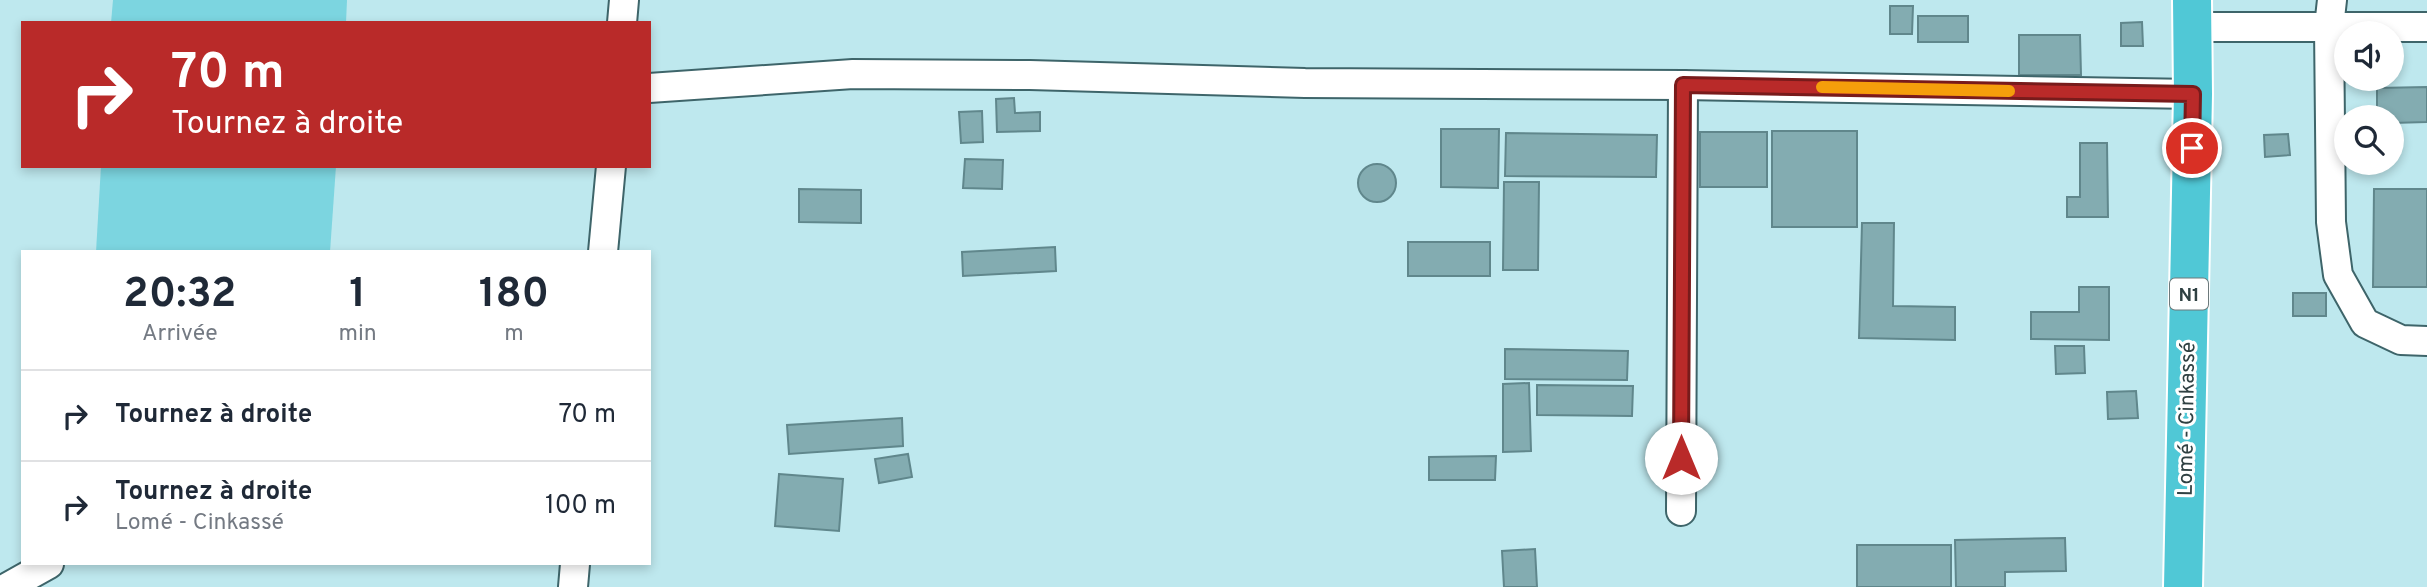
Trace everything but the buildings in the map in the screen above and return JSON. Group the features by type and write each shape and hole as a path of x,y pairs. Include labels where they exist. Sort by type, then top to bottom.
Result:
{"highway":[{"name":"Lomé - Cinkassé","path":"2183,587 2193,94 2192,13"}],"street":[{"path":"622,21 624,0"},
{"path":"2192,13 2331,13 2427,27"},
{"path":"2331,13 2331,222 2338,275 2365,323 2401,340 2427,341"},
{"path":"651,88 853,74 1030,75 1305,83 1683,85 2193,94"},
{"path":"1681,511 1683,85"},
{"path":"603,250 611,168"},
{"path":"8,587 47,565"},
{"path":"573,587 575,565"}],"shaded area":[{"path":"113,0 347,0 346,21 111,21"},
{"path":"101,168 336,168 330,250 96,250"}],"slow traffic":[{"path":"1822,87 2009,91"}],"route":[{"path":"1681,458 1683,85 2193,94 2192,148"}]}
